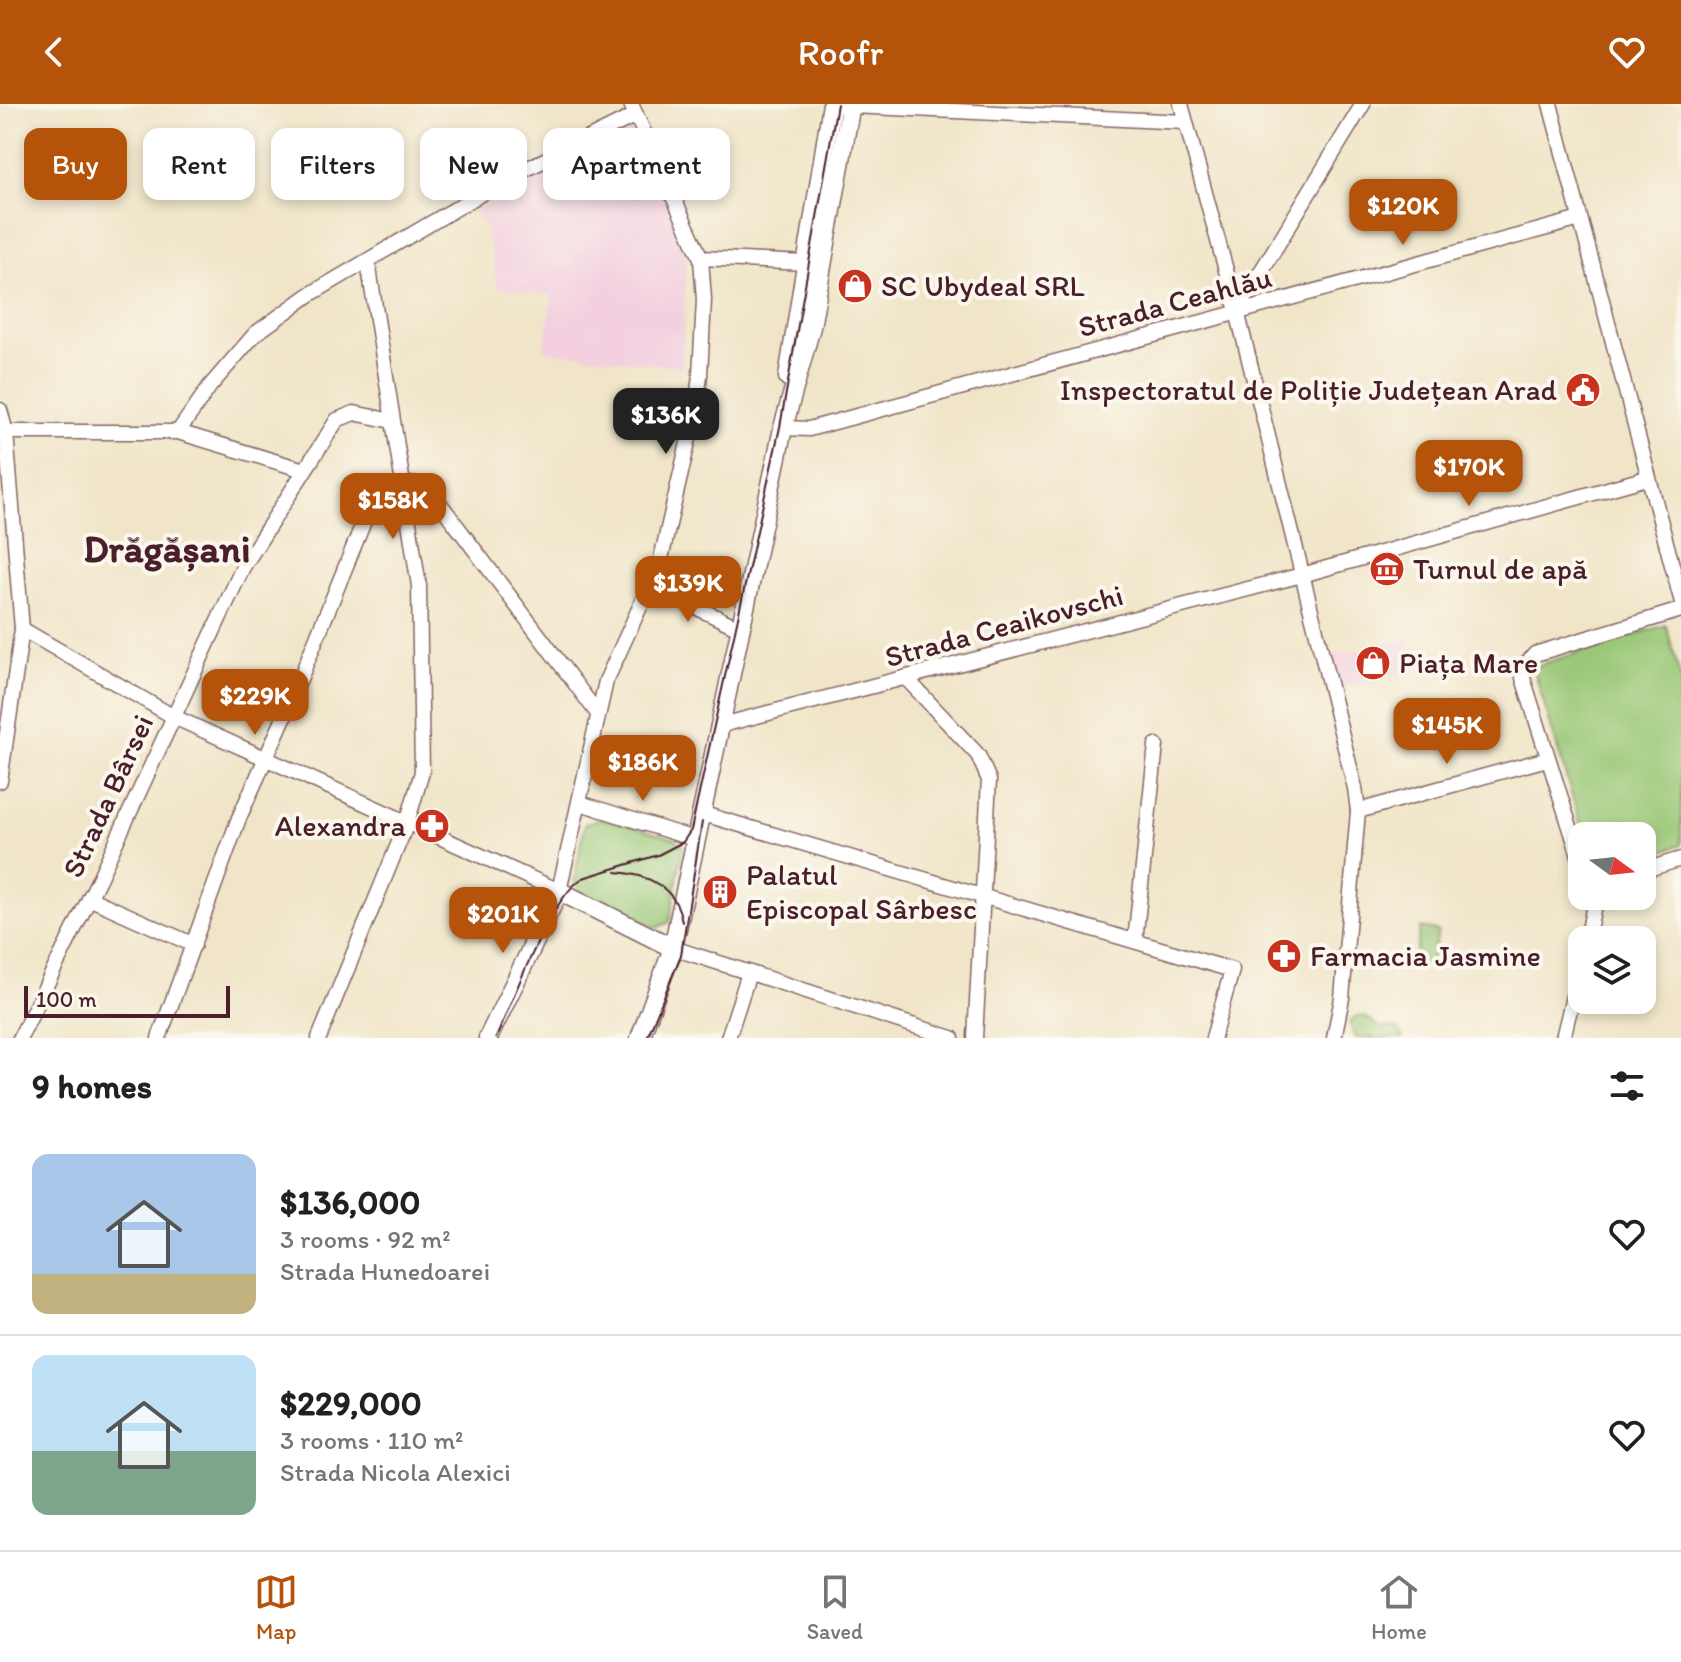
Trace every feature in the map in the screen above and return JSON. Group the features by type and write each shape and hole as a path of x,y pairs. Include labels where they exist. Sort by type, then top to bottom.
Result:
{"main road":[{"path":"783,428 832,104"},
{"path":"640,1038 673,948 783,428 811,327 851,105"},
{"path":"488,1038 559,891 673,948"}],"street":[{"path":"832,104 1185,122"},
{"path":"1181,104 1237,311 1358,811 1342,998 1334,1038"},
{"path":"1237,311 1363,104"},
{"path":"1550,104 1681,599"},
{"path":"22,629 174,717 264,761 559,891 598,714 614,663 652,586 671,520 696,408 704,300 701,258 634,110 506,179 309,295 255,334 210,386 178,432"},
{"name":"Strada Ceahlău","path":"783,428 809,429 1580,219"},
{"path":"701,258 806,263"},
{"path":"325,1036 407,823 422,772 419,586 368,262"},
{"path":"0,410 22,629 0,781"},
{"name":"Strada Bârsei","path":"20,1038 89,898 243,567 304,470 344,415 354,413 392,421"},
{"path":"3,433 178,432 304,470"},
{"name":"Strada Ceaikovschi","path":"718,726 1302,575 1647,478"},
{"path":"159,1038 239,818 369,509 378,495 403,484 415,484 432,493 598,714"},
{"path":"652,586 739,628"},
{"path":"1568,823 1523,678 1530,657 1681,610"},
{"path":"906,678 985,768 989,780 975,1038"},
{"path":"1135,941 1156,745"},
{"path":"1358,811 1547,759"},
{"path":"580,803 694,839"},
{"path":"700,813 1232,970 1213,1038"},
{"path":"1656,867 1681,859"},
{"path":"89,898 194,945"},
{"path":"673,948 952,1038"},
{"path":"728,1038 749,973"},
{"path":"1563,1038 1569,1014"}],"shaded area":[{"path":"543,176 543,200 664,200 687,255 682,367 544,351 552,295 498,288 486,230 474,211 496,200 527,200 527,184"},
{"name":"Piața Mare","path":"1407,639 1413,670 1339,687 1332,655"}],"green space":[{"path":"1666,625 1681,680 1681,845 1656,853 1656,822 1580,822 1533,667"},
{"path":"601,818 673,838 683,846 670,922 656,928 580,892 574,881 585,824"},
{"path":"1420,928 1438,931 1431,966 1414,963"},
{"path":"1356,1016 1366,1017 1379,1027 1398,1028 1403,1038 1356,1038 1349,1023"}],"tram line":[{"path":"496,1038 545,927 570,889 583,878 658,855 683,842 691,830 780,427 837,104"},
{"path":"647,1038 681,955 702,822"},
{"path":"616,872 639,876 659,885 674,900 682,922"}],"place":[{"name":"SC Ubydeal SRL","path":"855,286"},
{"name":"Inspectoratul de Poliție Județean Arad","path":"1583,390"},
{"name":"Turnul de apă","path":"1387,569"},
{"name":"Piața Mare","path":"1373,663"},
{"name":"Alexandra","path":"432,826"},
{"name":"Palatul Episcopal Sârbesc","path":"720,892"},
{"name":"Farmacia Jasmine","path":"1284,956"}],"district":[{"name":"Drăgășani","path":"167,549"}]}
